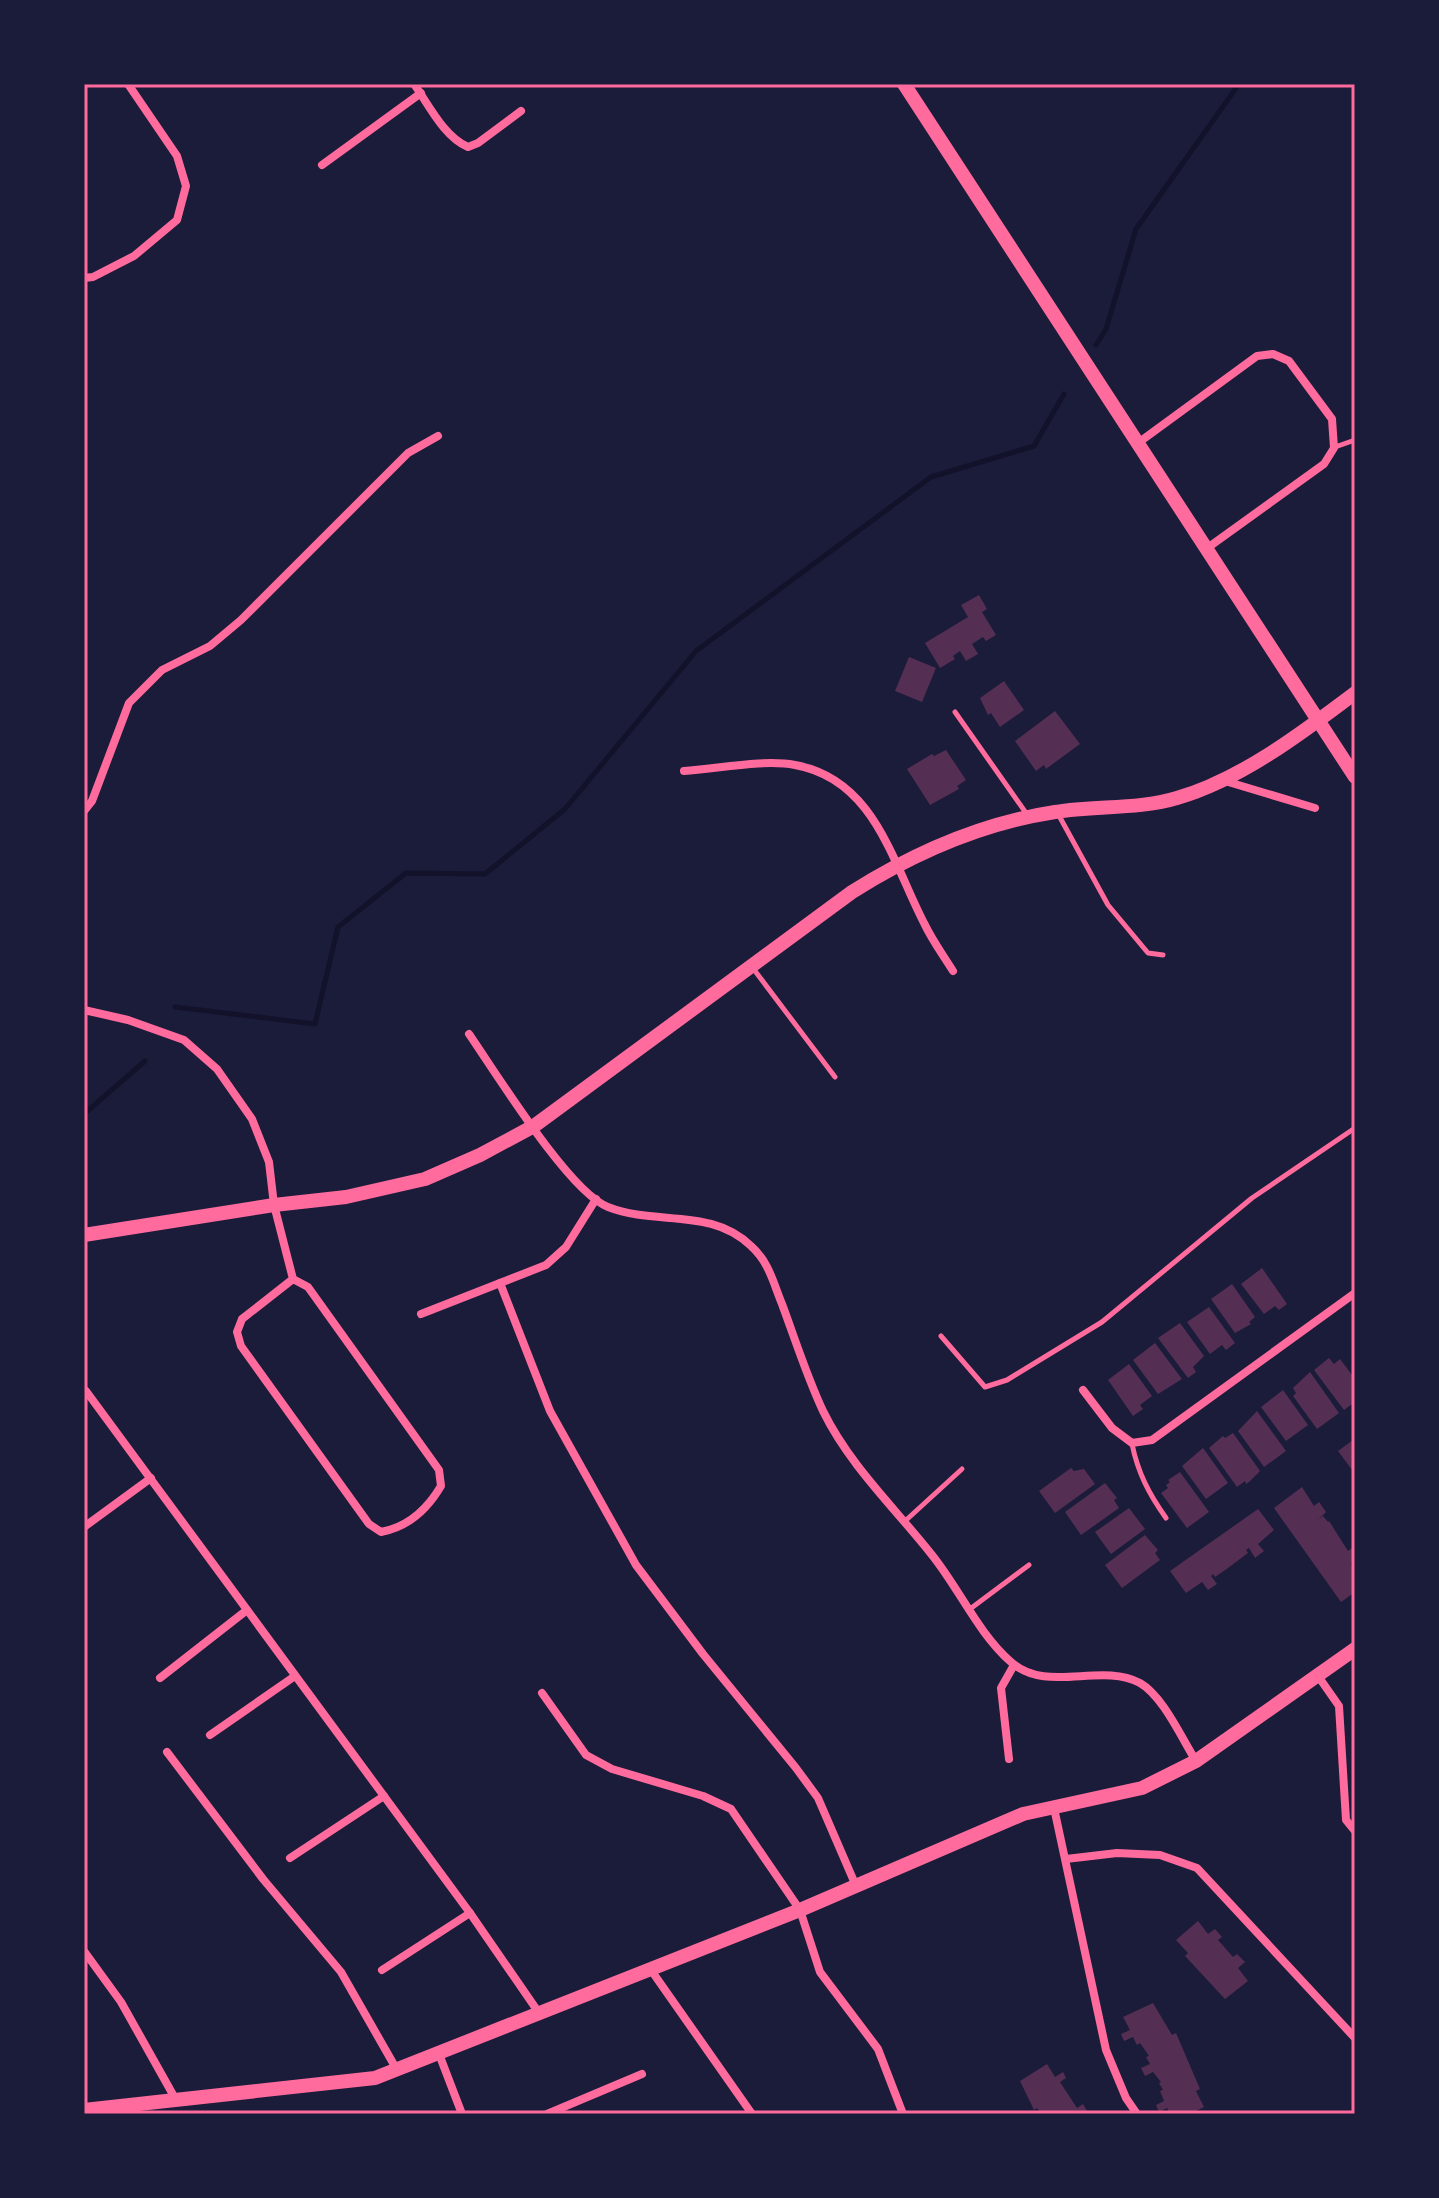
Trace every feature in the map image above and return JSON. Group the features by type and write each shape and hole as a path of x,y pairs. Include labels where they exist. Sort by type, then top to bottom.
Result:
{"street":[{"path":"84,278 93,277 134,256 177,220 186,186 177,156 128,84"},
{"path":"414,84 451,136 457,143 468,147 521,111"},
{"path":"904,84 1355,777"},
{"path":"322,165 421,93"},
{"path":"1138,443 1257,356 1273,354 1289,361 1332,419 1334,448 1324,464 1206,549"},
{"path":"84,811 92,801 129,703 162,670 210,646 241,620 408,453 438,436"},
{"path":"84,1235 274,1205 346,1197 425,1179 480,1155 534,1126 852,892 897,864 984,828 1057,811 1142,805 1177,798 1224,781 1318,721 1355,693"},
{"path":"684,771 781,764 819,771 844,785 860,800 897,864 924,924 953,971"},
{"path":"1224,781 1315,808"},
{"path":"84,1010 128,1020 184,1040 217,1069 252,1119 269,1162 274,1205 293,1279 308,1287 439,1470 441,1486 430,1504 406,1523 381,1532 369,1524 241,1346 237,1332 242,1319 293,1279"},
{"path":"469,1034 577,1185 606,1206 637,1215 701,1219 727,1229 750,1244 768,1265 822,1408 837,1438 934,1557 992,1643 1014,1665 1038,1676 1066,1678 1090,1675 1119,1677 1141,1683 1161,1703 1196,1761"},
{"path":"421,1314 546,1265 566,1247 596,1199"},
{"path":"500,1283 550,1411 636,1565 818,1798 856,1886"},
{"path":"1083,1390 1112,1428 1132,1443 1152,1440 1355,1293"},
{"path":"86,1391 470,1913 539,2013"},
{"path":"84,1527 151,1478"},
{"path":"160,1678 247,1610"},
{"path":"84,2110 375,2078 800,1910 1023,1814 1142,1788 1196,1761 1355,1649"},
{"path":"1009,1759 1001,1688 1014,1665"},
{"path":"210,1735 295,1676"},
{"path":"1318,1676 1339,1706 1346,1820 1355,1831"},
{"path":"542,1693 586,1755 612,1769 703,1796 731,1809 800,1910 820,1972 878,2049 903,2114"},
{"path":"167,1752 263,1879 341,1972 397,2070"},
{"path":"290,1858 384,1796"},
{"path":"1054,1808 1106,2050 1126,2098 1137,2114"},
{"path":"1066,1859 1117,1853 1160,1855 1197,1868 1355,2038"},
{"path":"382,1970 470,1913"},
{"path":"84,1951 121,2002 176,2101"},
{"path":"651,1970 752,2114"},
{"path":"439,2054 462,2114"},
{"path":"547,2114 642,2074"}],"lane":[{"path":"1334,448 1355,440"},
{"path":"955,712 1029,817"},
{"path":"1057,811 1108,905 1148,953 1163,955"},
{"path":"751,966 835,1077"},
{"path":"941,1336 985,1387 1007,1380 1102,1322 1252,1198 1355,1128"},
{"path":"1132,1443 1137,1468 1146,1489 1166,1518"},
{"path":"904,1522 962,1469"},
{"path":"970,1609 1029,1565"}],"building":[{"path":"979,595 987,609 982,612 996,635 986,641 983,637 972,644 978,654 966,661 960,651 953,656 955,659 940,668 925,643 968,617 961,605"},
{"path":"909,657 936,668 922,702 895,691"},
{"path":"1004,681 1024,710 1000,727 991,713 988,715 980,698"},
{"path":"1055,711 1080,744 1046,769 1044,765 1036,771 1015,741"},
{"path":"946,750 966,780 957,786 959,789 930,805 907,769 932,754 934,756"},
{"path":"1262,1268 1287,1304 1279,1310 1275,1306 1264,1314 1241,1284"},
{"path":"1232,1284 1255,1317 1249,1322 1251,1324 1235,1333 1211,1299"},
{"path":"1209,1307 1235,1343 1226,1350 1222,1345 1210,1354 1187,1322"},
{"path":"1180,1323 1204,1356 1193,1367 1196,1372 1188,1378 1158,1338"},
{"path":"1155,1343 1182,1379 1158,1394 1133,1360"},
{"path":"1329,1358 1334,1364 1340,1359 1355,1379 1355,1402 1344,1410 1314,1370"},
{"path":"1129,1364 1152,1396 1140,1405 1143,1409 1133,1416 1108,1380"},
{"path":"1310,1372 1339,1413 1317,1429 1293,1396 1296,1393 1293,1388"},
{"path":"1283,1390 1308,1425 1286,1441 1261,1407"},
{"path":"1257,1411 1286,1451 1264,1467 1238,1431"},
{"path":"1233,1433 1260,1471 1249,1482 1246,1484 1245,1481 1237,1487 1209,1448 1223,1436 1225,1438"},
{"path":"1355,1440 1355,1474 1338,1451"},
{"path":"1203,1448 1228,1483 1206,1499 1182,1466"},
{"path":"1071,1468 1074,1471 1084,1469 1095,1484 1055,1513 1039,1491"},
{"path":"1180,1472 1209,1512 1187,1528 1161,1493 1168,1488 1168,1480"},
{"path":"1105,1483 1117,1498 1114,1500 1119,1508 1081,1535 1065,1512"},
{"path":"1302,1487 1314,1506 1319,1502 1326,1512 1318,1520 1323,1516 1329,1521 1348,1551 1352,1548 1355,1552 1355,1561 1351,1564 1355,1564 1355,1592 1341,1602 1274,1508"},
{"path":"1129,1508 1145,1529 1111,1554 1095,1532"},
{"path":"1258,1509 1274,1530 1258,1544 1264,1551 1255,1558 1249,1548 1246,1550 1248,1553 1228,1568 1215,1577 1213,1574 1211,1576 1217,1584 1208,1590 1202,1582 1186,1593 1170,1571"},
{"path":"1145,1535 1158,1550 1155,1553 1160,1560 1122,1588 1105,1565"},
{"path":"1198,1921 1208,1934 1215,1929 1222,1937 1218,1940 1233,1957 1237,1954 1245,1962 1238,1968 1248,1981 1225,1999 1185,1956 1188,1953 1176,1940"},
{"path":"1153,2003 1172,2035 1176,2033 1200,2089 1196,2091 1204,2107 1190,2114 1170,2114 1167,2108 1159,2112 1156,2105 1164,2101 1161,2082 1153,2072 1145,2076 1141,2068 1150,2064 1146,2057 1149,2056 1133,2037 1124,2041 1121,2034 1130,2030 1123,2017"},
{"path":"1047,2064 1055,2077 1063,2072 1066,2078 1060,2082 1077,2108 1083,2104 1087,2111 1082,2114 1041,2114 1037,2108 1034,2110 1020,2081"}],"waterway":[{"path":"1096,345 1106,329 1136,229 1239,84"},
{"path":"175,1007 315,1024 338,927 406,873 485,874 565,809 696,651 931,477 1034,446 1064,394"},
{"path":"84,1114 145,1061"}]}
